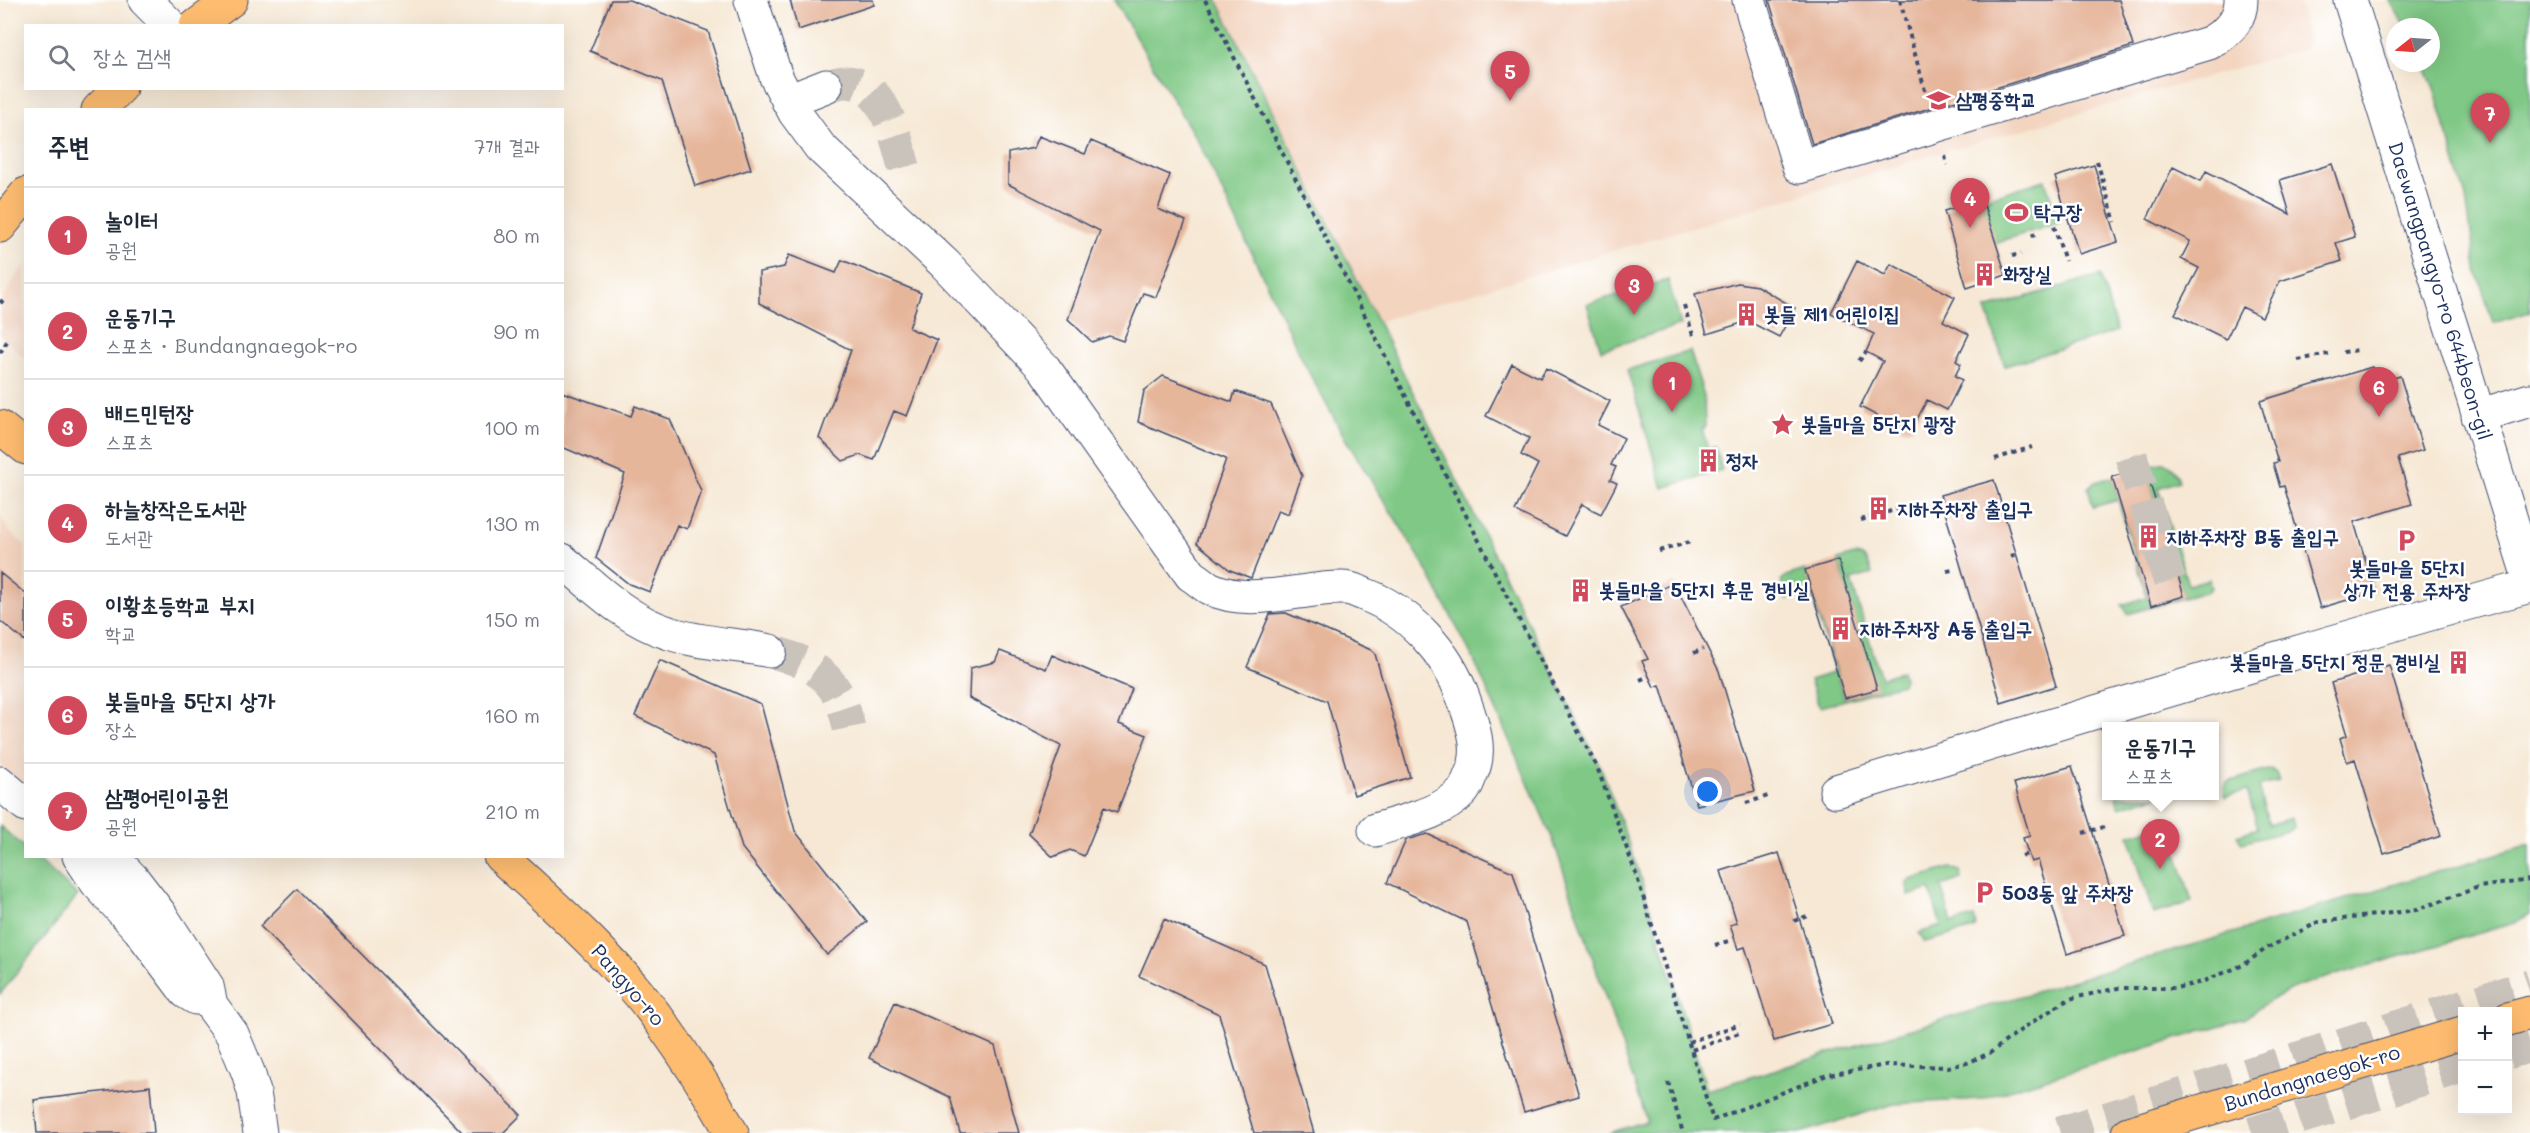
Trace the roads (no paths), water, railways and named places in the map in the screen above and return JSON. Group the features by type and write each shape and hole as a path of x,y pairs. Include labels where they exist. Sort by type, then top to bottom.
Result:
{"main road":[{"path":"199,24 231,0"},
{"path":"100,108 118,90"},
{"path":"0,226 24,196"},
{"path":"0,427 24,446"},
{"name":"Pangyo-ro","path":"502,858 599,951 636,991 681,1051 732,1133"},
{"path":"2512,1018 2530,1013"},
{"name":"Bundangnaegok-ro","path":"2128,1133 2458,1034"}],"street":[{"path":"145,0 169,24"},
{"path":"751,0 777,77 788,101 820,147 945,264 1044,368 1191,575 1210,588 1242,597 1308,589 1347,588 1382,601 1414,624 1440,652 1458,684 1469,715 1477,744 1475,766 1463,791 1445,805 1375,830"},
{"path":"1749,0 1800,167 2209,43 2223,35 2234,23 2241,9 2241,0"},
{"name":"Daewangpangyo-ro 644beon-gil","path":"2350,0 2530,581"},
{"path":"788,101 826,86"},
{"path":"2478,416 2530,400"},
{"path":"564,562 601,594 635,616 668,633 770,651"},
{"path":"1836,791 2137,699 2432,612 2530,586"},
{"path":"0,783 24,803"},
{"path":"81,858 97,883 139,929 186,992 211,1005"},
{"path":"113,858 133,879 173,933 207,986 211,1005 232,1034 248,1072 254,1092 260,1133"}],"tunnel":[{"path":"826,86 845,82 859,85 871,92 888,117 906,174"},
{"path":"2131,456 2171,586"},
{"path":"770,651 800,661 823,676 839,697 849,728"},
{"path":"2060,1133 2530,985"},
{"path":"2512,1052 2530,1046"},
{"path":"2252,1133 2458,1068"}],"place":[{"name":"삼평중학교","path":"1938,100"},
{"name":"이황초등학교 부지","path":"1510,101"},
{"name":"삼평어린이공원","path":"2490,143"},
{"name":"탁구장","path":"2016,212"},
{"name":"하늘창작은도서관","path":"1970,228"},
{"name":"화장실","path":"1985,274"},
{"name":"봇들 제1 어린이집","path":"1746,314"},
{"name":"배드민턴장","path":"1634,315"},
{"name":"놀이터","path":"1672,412"},
{"name":"봇들마을 5단지 상가","path":"2379,417"},
{"name":"봇들마을 5단지 광장","path":"1783,424"},
{"name":"정자","path":"1708,461"},
{"name":"지하주차장 출입구","path":"1879,509"},
{"name":"지하주차장 B동 출입구","path":"2148,537"},
{"name":"봇들마을 5단지 상가 전용 주차장","path":"2407,541"},
{"name":"봇들마을 5단지 후문 경비실","path":"1581,590"},
{"name":"지하주차장 A동 출입구","path":"1841,629"},
{"name":"봇들마을 5단지 정문 경비실","path":"2458,662"},
{"name":"운동기구","path":"2160,869"},
{"name":"503동 앞 주차장","path":"1984,893"}]}
